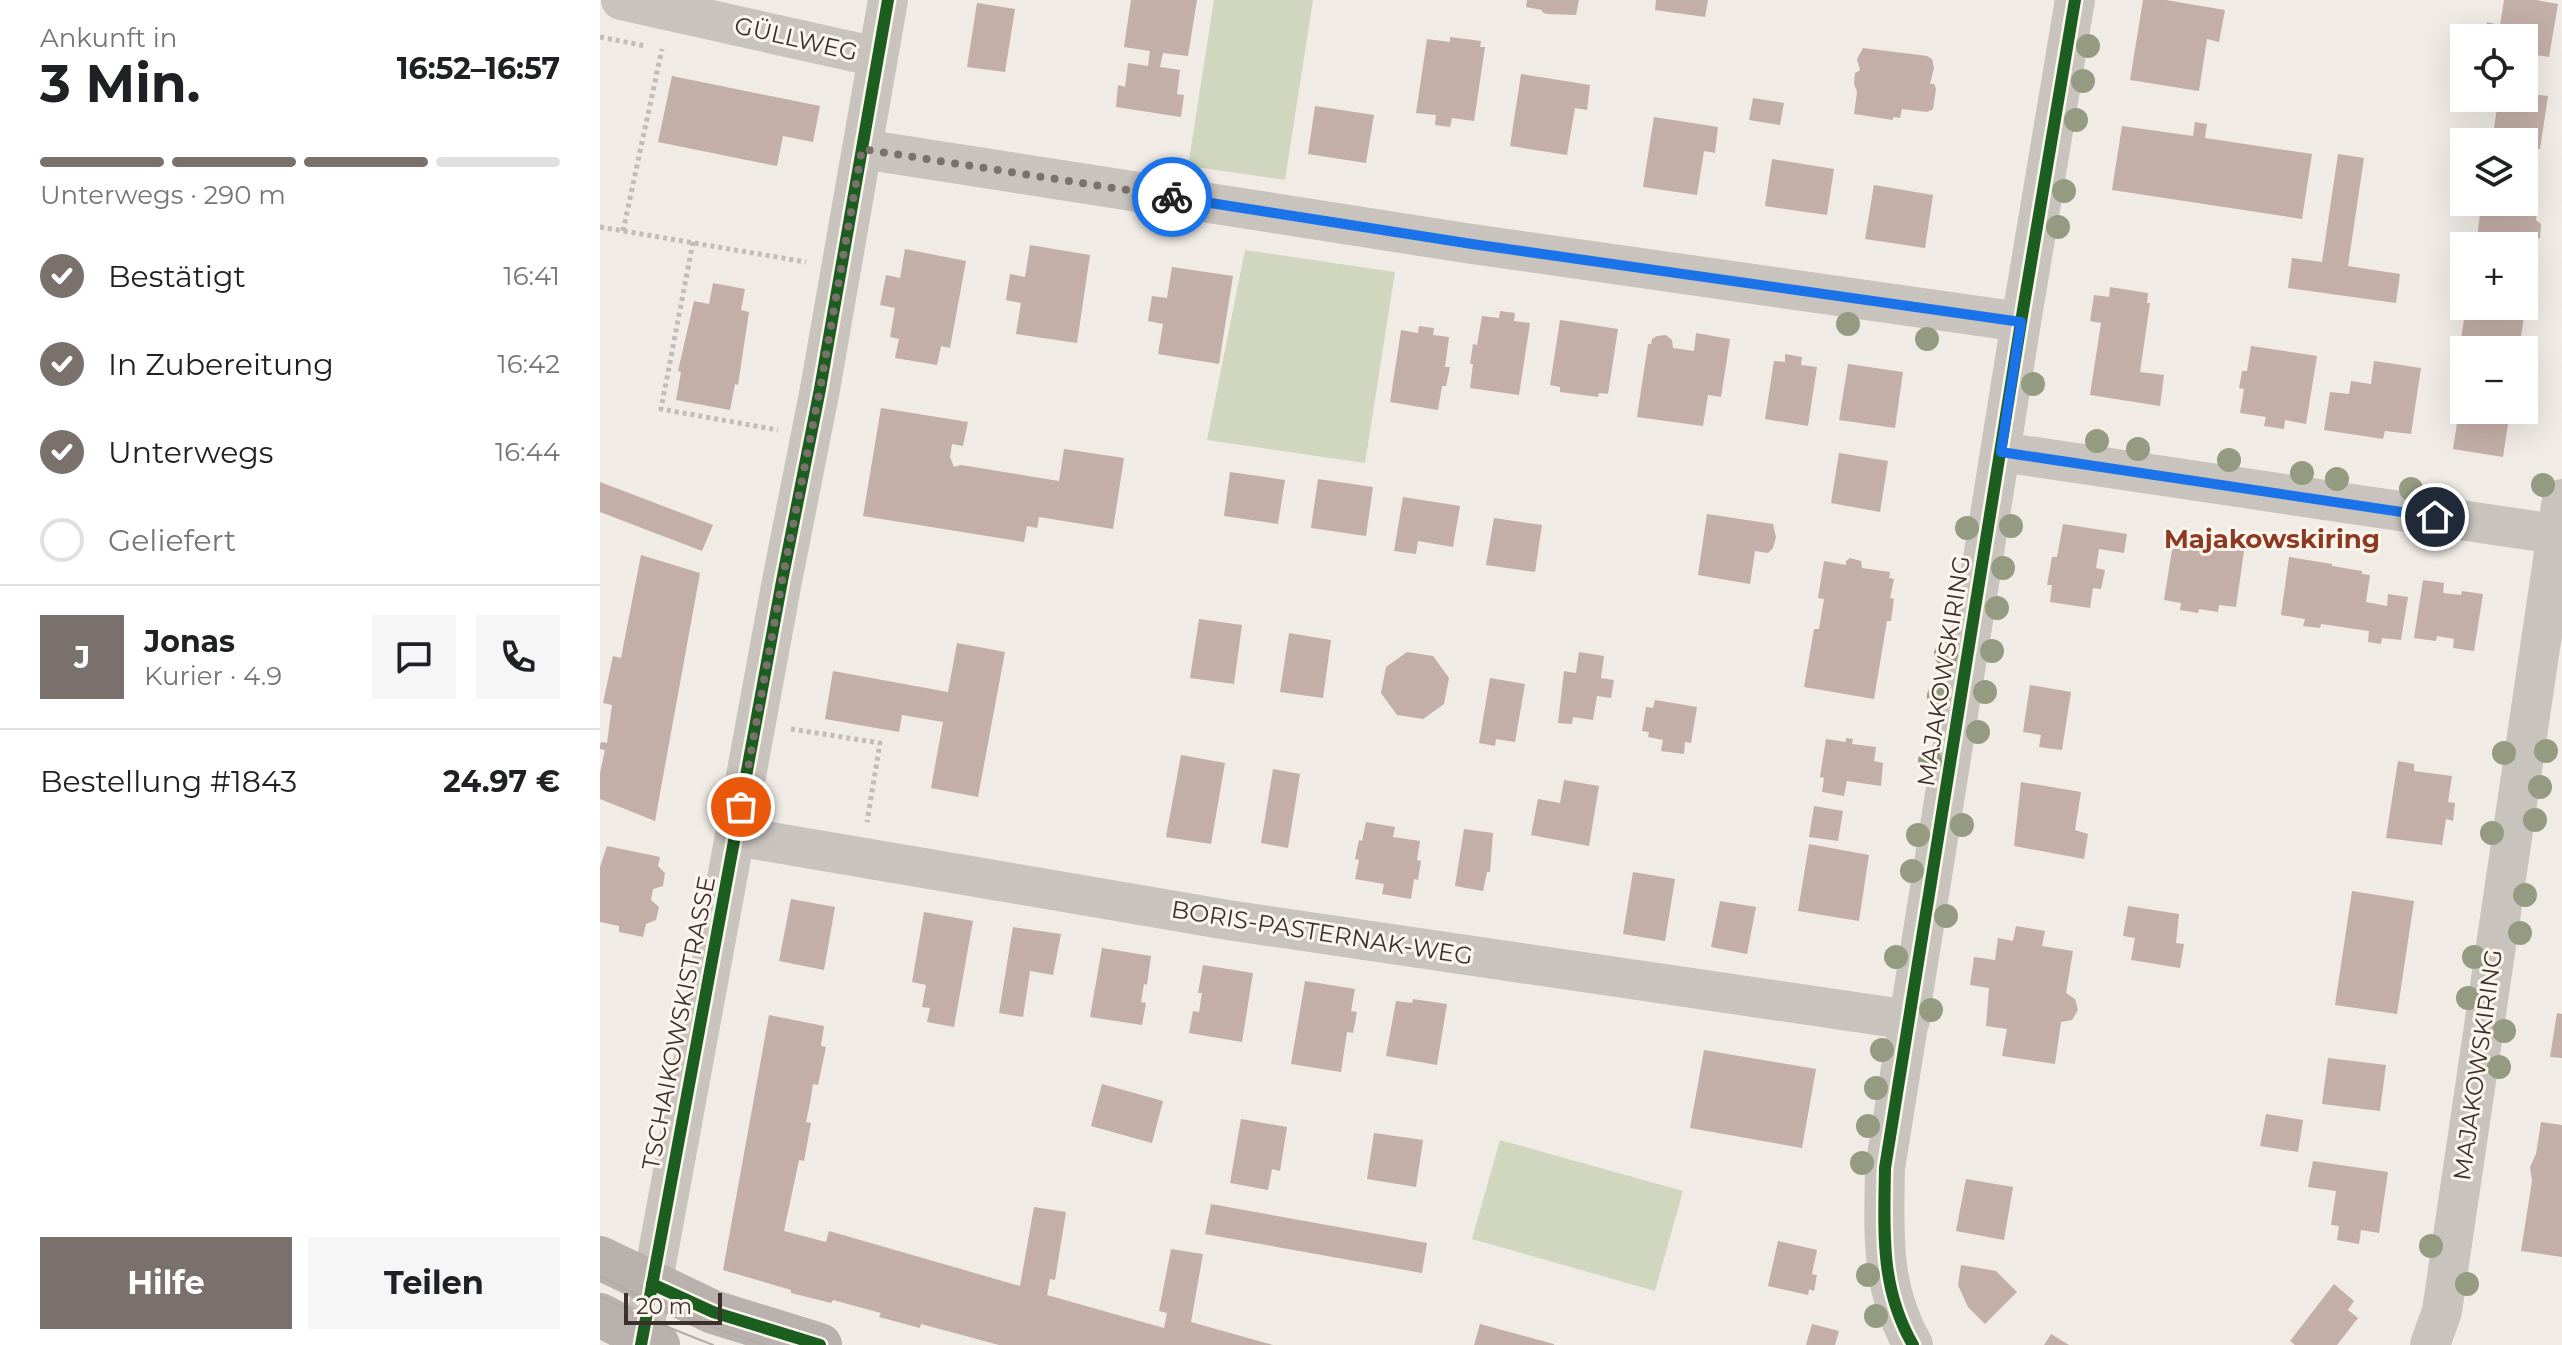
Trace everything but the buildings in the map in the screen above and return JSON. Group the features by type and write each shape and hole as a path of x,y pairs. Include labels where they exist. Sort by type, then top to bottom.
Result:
{"main road":[{"path":"600,1258 713,1312 820,1345"},
{"path":"600,1315 647,1343"}],"street":[{"name":"GÜLLWEG","path":"621,0 877,57"},
{"name":"TSCHAIKOWSKISTRASSE","path":"647,1343 652,1284 820,389 888,0"},
{"name":"MAJAKOWSKIRING","path":"1913,1345 1889,1286 1884,1244 1885,1168 2075,0"},
{"path":"862,149 1472,244 2021,322"},
{"path":"2001,452 2560,523"},
{"name":"MAJAKOWSKIRING","path":"2430,1345 2442,1311 2560,523"},
{"name":"BORIS-PASTERNAK-WEG","path":"736,836 1228,920 1910,1020"}],"path":[{"path":"623,231 662,49"},
{"path":"600,227 815,263"},
{"path":"693,242 661,409 783,431"},
{"path":"783,728 880,743 865,831"}],"green space":[{"path":"1214,0 1313,0 1285,180 1188,166"},
{"path":"1245,250 1395,272 1365,463 1207,440"},
{"path":"1500,1140 1683,1191 1655,1291 1472,1239"}],"tram line":[{"path":"600,1276 681,1314 765,1345"},
{"path":"600,1296 635,1314 713,1345"}],"cycle path":[{"path":"641,1345 820,389 888,0"},
{"path":"1913,1345 1902,1324 1889,1281 1885,1237 1885,1168 2075,0"},
{"path":"652,1284 713,1312 820,1345"}],"way so far":[{"path":"741,807 862,149 1172,197"}],"district":[{"name":"Majakowskiring","path":"2272,539"}],"route":[{"path":"1172,197 1472,244 2021,322 2001,452 2435,517"}]}
